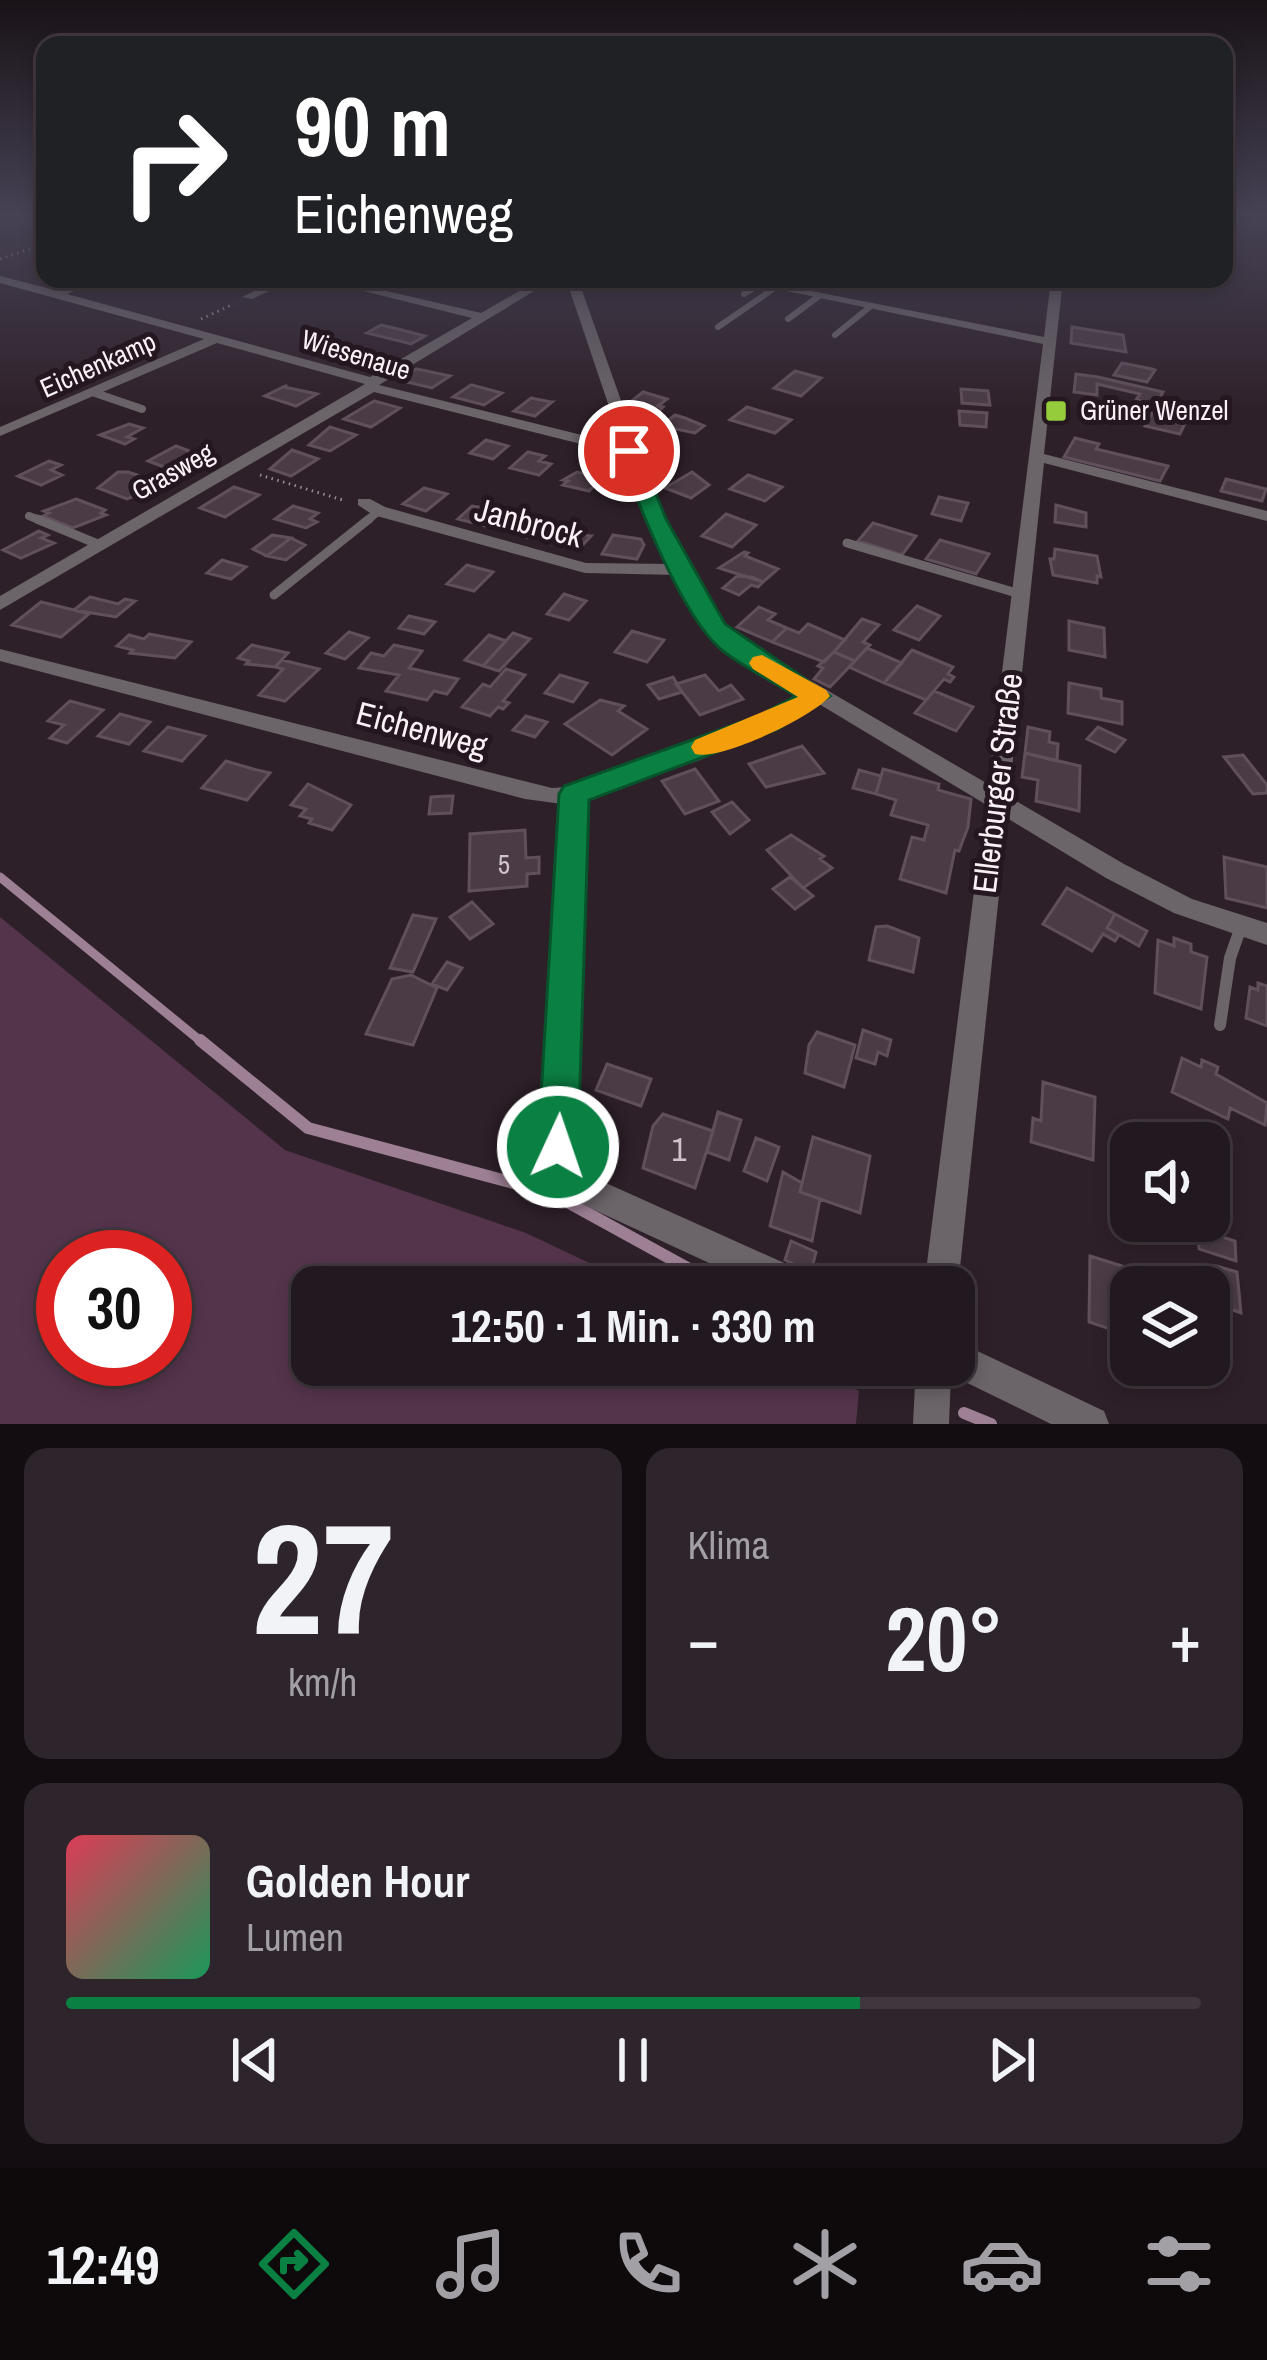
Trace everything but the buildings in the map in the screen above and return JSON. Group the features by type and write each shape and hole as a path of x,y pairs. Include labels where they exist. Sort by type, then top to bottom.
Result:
{"street":[{"name":"Wiesenaue","path":"5,280 629,451"},
{"path":"55,294 71,288"},
{"path":"248,297 268,288"},
{"path":"359,288 484,318"},
{"name":"Grasweg","path":"0,604 533,288"},
{"path":"575,288 655,519 722,637 994,801 1183,906 1267,934"},
{"path":"785,288 1050,342"},
{"name":"Ellerburger Straße","path":"943,1266 1056,288"},
{"name":"Eichenkamp","path":"0,432 215,339"},
{"path":"1037,457 1267,516"},
{"name":"Janbrock","path":"372,507 585,568 684,570"},
{"name":"Eichenweg","path":"0,655 525,791 574,794 798,710 816,696"},
{"path":"574,794 558,1147 568,1172 586,1190 753,1266"},
{"path":"975,1368 1091,1424"},
{"path":"931,1424 933,1386"}],"lane":[{"path":"744,294 758,288"},
{"path":"718,327 763,288"},
{"path":"788,319 819,296"},
{"path":"835,335 871,306"},
{"path":"95,393 142,409"},
{"path":"274,595 372,507"},
{"path":"29,516 100,545"},
{"path":"848,543 1020,594"},
{"path":"1220,1025 1230,958 1241,924"}],"path":[{"path":"179,328 248,297"},
{"path":"237,467 372,507"}],"shaded area":[{"path":"0,917 285,1150 526,1233 596,1266 291,1266 291,1386 848,1386 859,1391 856,1424 0,1424"}],"waterway":[{"path":"0,877 203,1043"},
{"path":"200,1040 308,1128 551,1193 684,1266"},
{"path":"964,1413 991,1424"}],"slow traffic":[{"path":"705,747 798,710 816,696 762,663"}],"place":[{"name":"Grüner Wenzel","path":"1056,411"}],"route":[{"path":"558,1147 574,794 798,710 816,696 732,645 715,628 655,519 629,451"}]}
